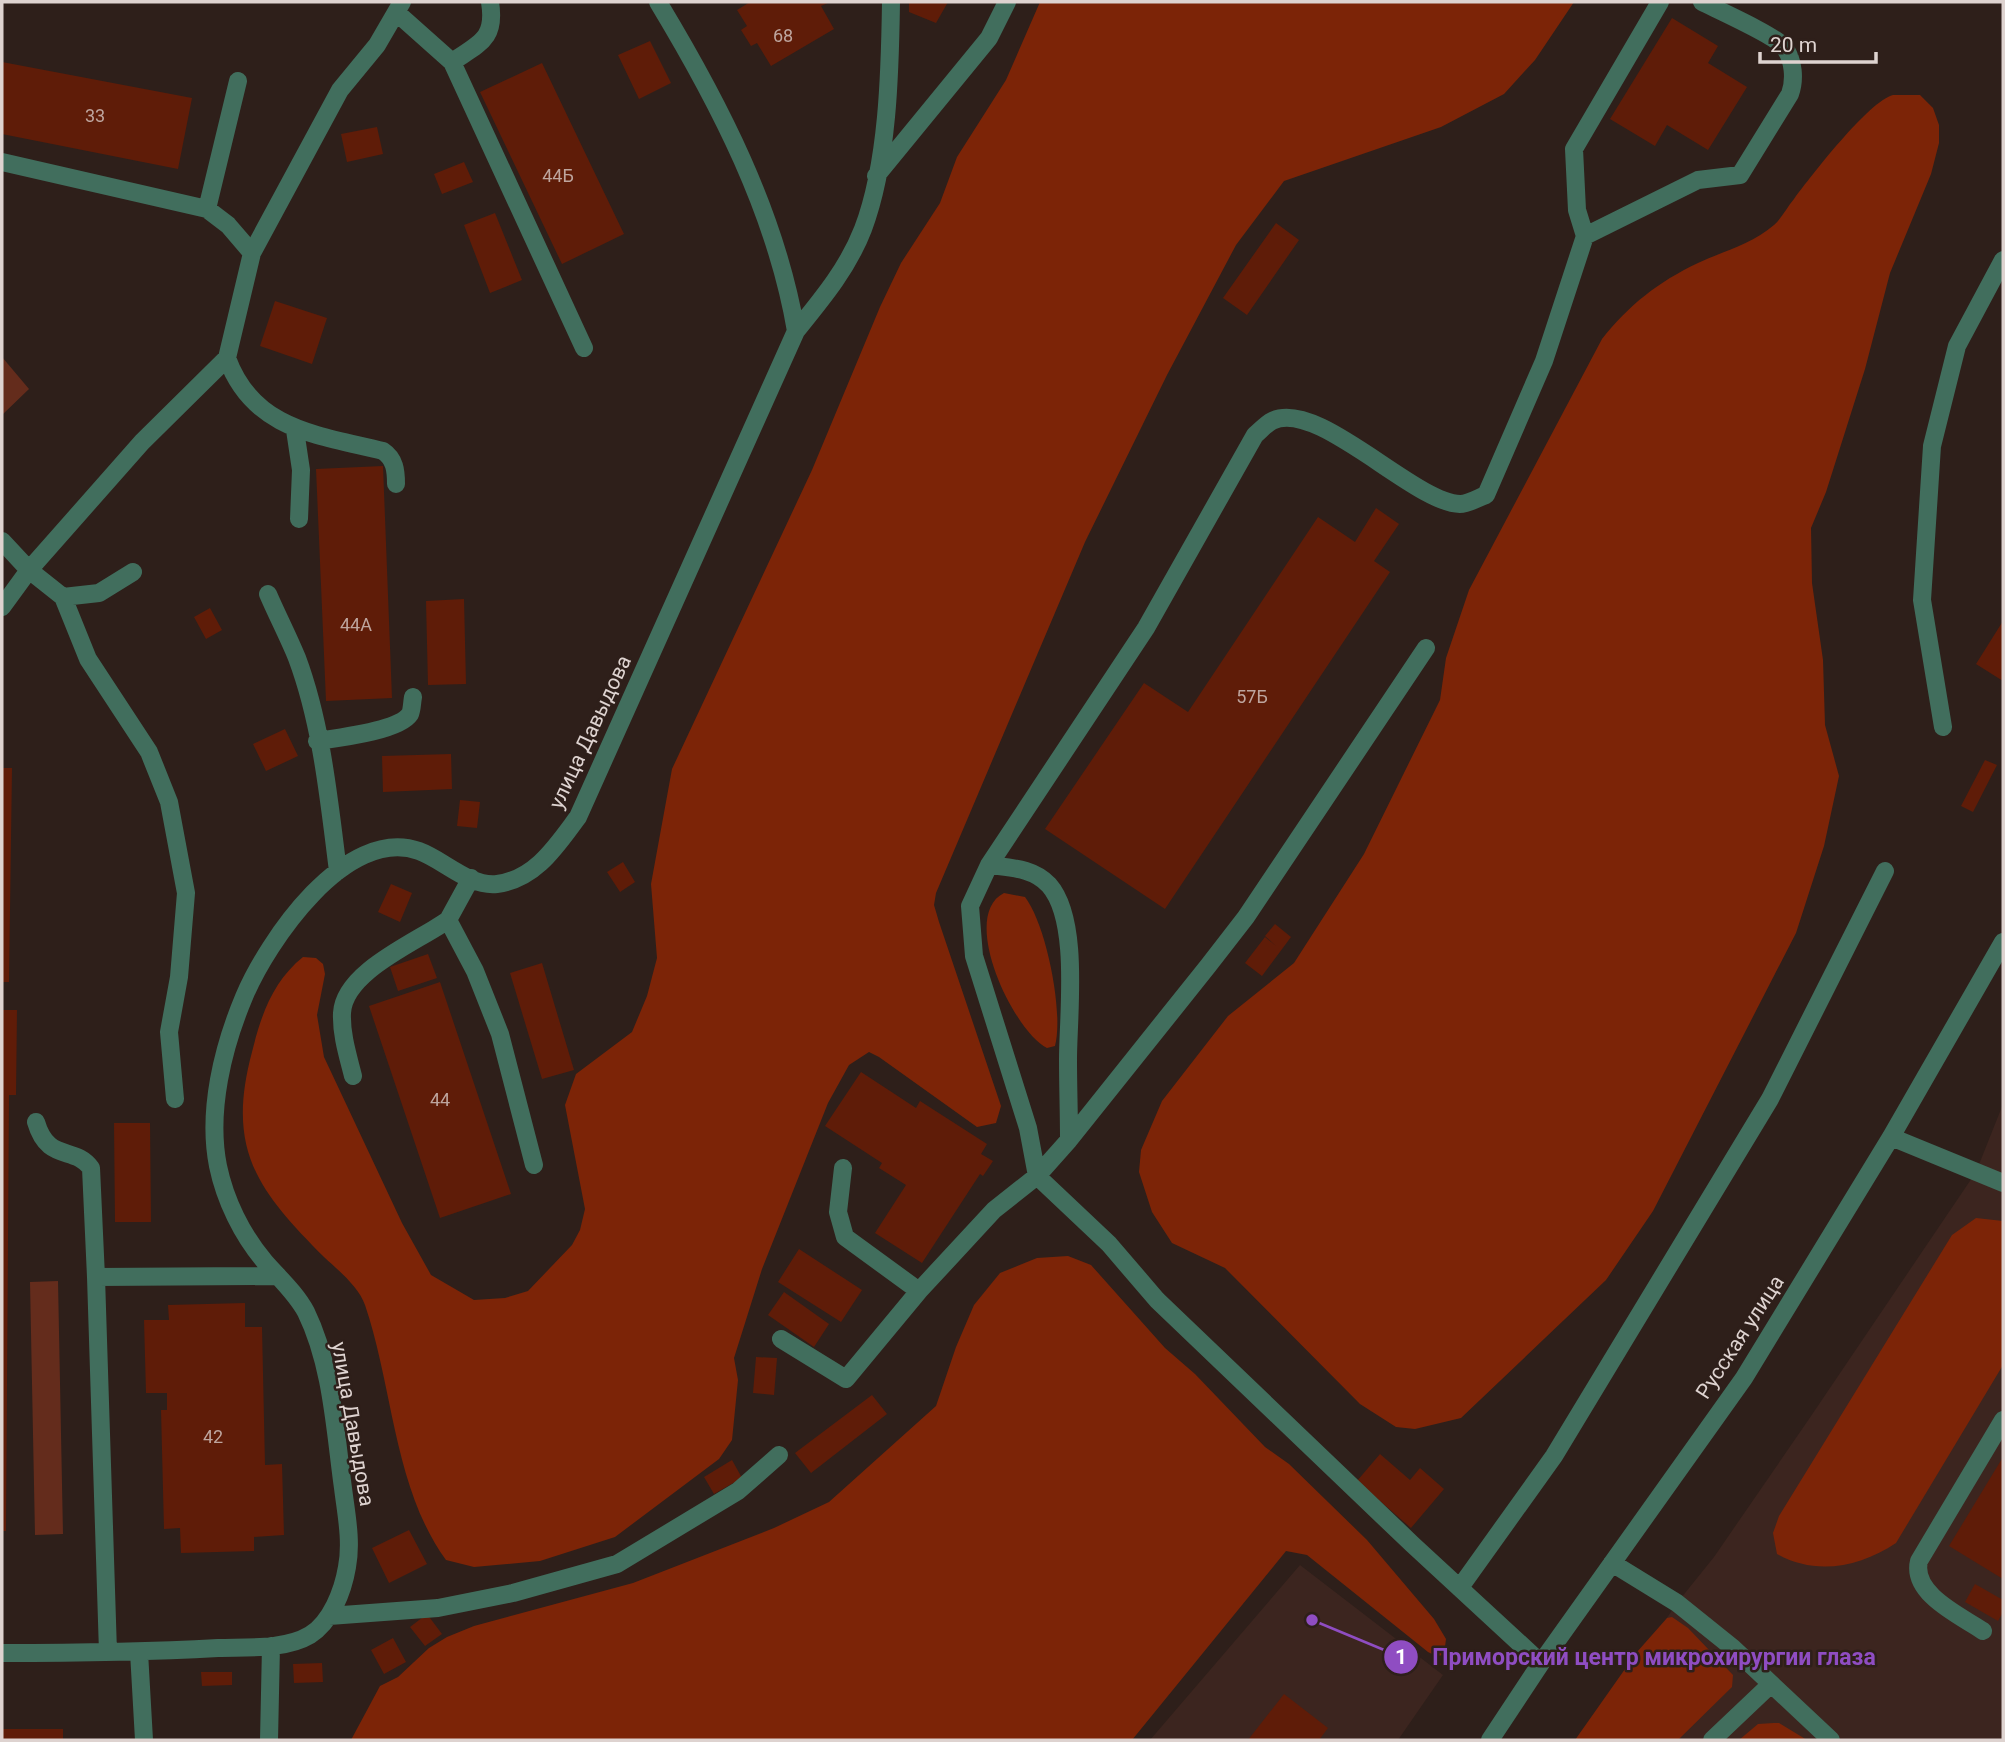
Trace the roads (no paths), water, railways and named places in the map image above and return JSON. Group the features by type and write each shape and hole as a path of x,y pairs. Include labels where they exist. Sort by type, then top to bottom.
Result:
{"street":[{"path":"452,62 483,41 492,19 489,2"},
{"path":"658,2 695,63 760,198 788,284 796,331"},
{"name":"улица Давыдова","path":"329,1616 348,1566 348,1532 335,1428 319,1349 305,1311 256,1249 228,1203 214,1139 219,1077 243,1000 260,962 310,897 338,871 364,856 399,847 419,851 471,878 495,884 530,871 547,860 578,817 796,331 835,284 863,229 876,176 885,116 891,2"},
{"path":"876,176 989,38 1007,2"},
{"path":"1541,1663 1461,1586 1412,1544 1157,1300 1109,1244 1037,1176 1028,1128 974,956 970,906 989,865 1146,628 1255,435 1274,420 1297,419 1349,442 1441,500 1462,505 1486,495 1544,361 1585,236 1577,210 1574,149 1660,2"},
{"path":"1585,236 1698,180 1740,175 1790,94 1794,82 1791,64 1783,46 1702,2"},
{"path":"2,607 29,570 142,442 227,358 252,253 340,90 377,44 400,7 452,62 584,348"},
{"path":"207,209 238,81"},
{"path":"2,162 207,209 228,225 252,253"},
{"path":"1943,727 1922,600 1932,446 1957,346 2003,260"},
{"path":"227,358 235,379 276,421 295,430 383,452 391,457 396,484"},
{"path":"295,430 301,470 299,519"},
{"path":"2,541 29,570 63,597 88,659 142,741 169,802 187,893 179,977 169,1031 175,1099"},
{"path":"63,597 99,593 133,572"},
{"path":"268,594 297,659 329,796 338,871"},
{"path":"781,1339 846,1379 919,1291 994,1210 1037,1176 1069,1140 1246,917 1426,649"},
{"path":"317,741 402,721 410,713 413,697"},
{"path":"989,865 1030,871 1049,886 1061,906 1072,1005 1068,1056 1069,1140"},
{"path":"1461,1586 1554,1456 1770,1099 1885,871"},
{"path":"353,1076 342,1027 342,1009 347,996 378,962 448,920 471,878"},
{"path":"448,920 475,971 500,1034 534,1165"},
{"name":"Русская улица","path":"1490,1740 1541,1663 1744,1378 1891,1138 2003,943"},
{"path":"36,1122 50,1148 86,1161 90,1168 108,1652"},
{"path":"1891,1138 2003,1182"},
{"path":"843,1168 838,1212 845,1237 919,1291"},
{"path":"96,1277 278,1276"},
{"path":"1983,1631 1934,1597 1922,1584 1917,1570 2003,1420"},
{"path":"2,1653 139,1652 271,1646 310,1635 329,1616 438,1608 513,1593 617,1564 738,1492 779,1455"},
{"path":"1612,1563 1677,1602 1733,1648 1831,1740"},
{"path":"269,1740 271,1646"},
{"path":"139,1652 144,1740"},
{"path":"1712,1740 1770,1685"}],"place":[{"name":"Приморский центр микрохирургии глаза","path":"1312,1620"}]}
